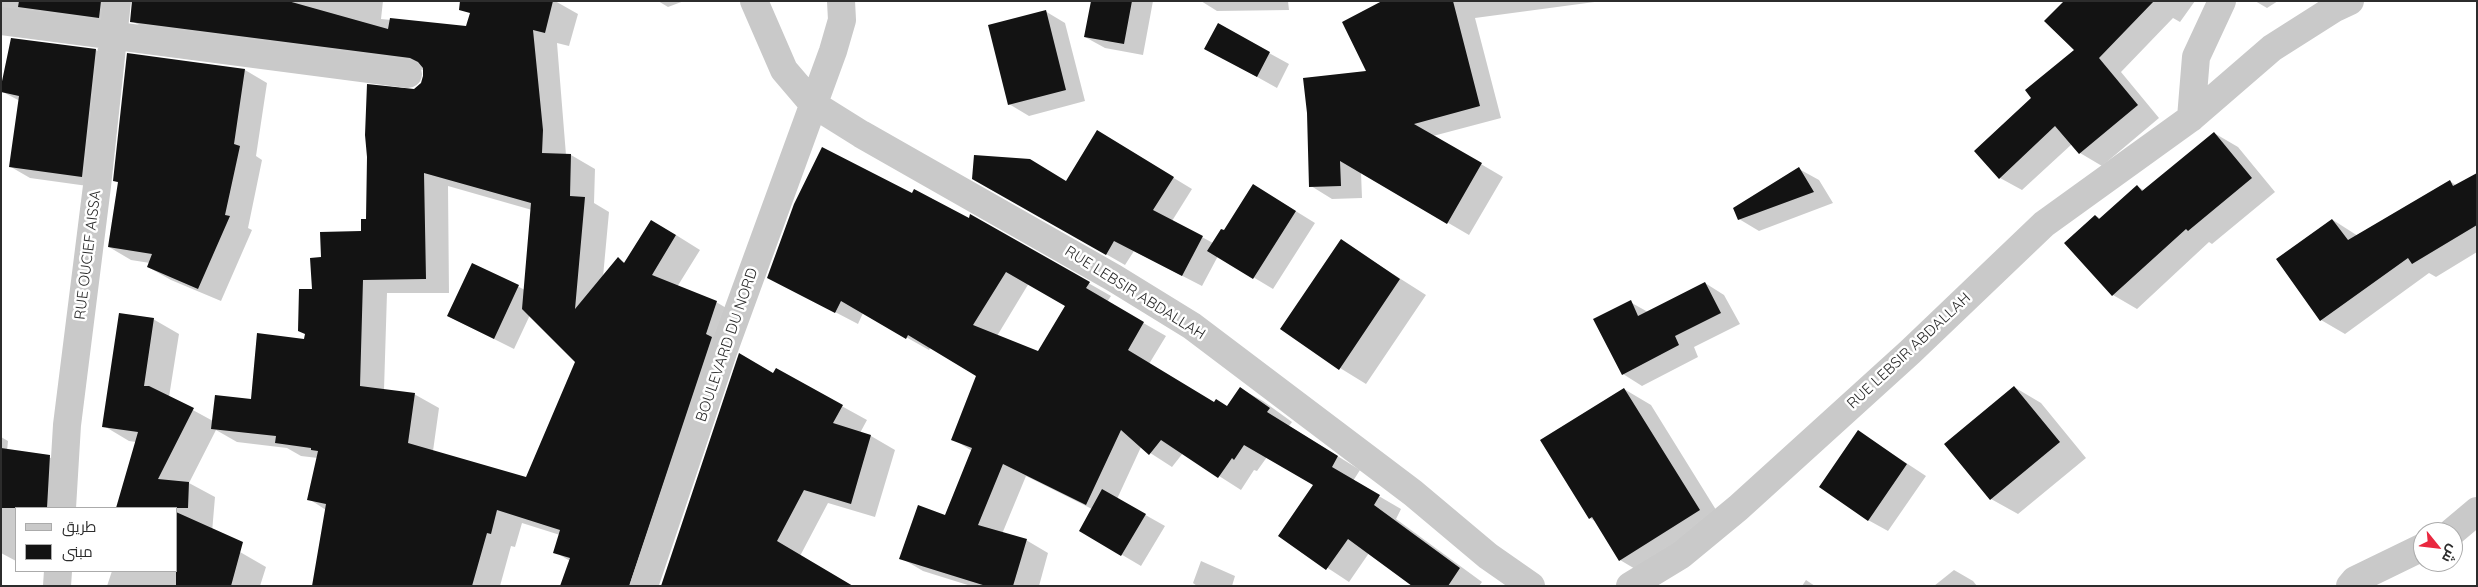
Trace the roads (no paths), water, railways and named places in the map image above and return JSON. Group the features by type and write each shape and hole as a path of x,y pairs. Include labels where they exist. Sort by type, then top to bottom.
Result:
{"street":[{"name":"RUE OUCIEF AISSA","path":"62,507 67,425 97,186 117,1"},
{"name":"RUE LEBSIR ABDALLAH","path":"754,1 784,70 813,104 861,134 1106,273 1192,326 1413,493 1488,556 1531,586"},
{"name":"BOULEVARD DU NORD","path":"644,586 722,352 833,51 842,20 841,1"},
{"path":"2191,118 2196,57 2222,1"},
{"name":"RUE LEBSIR ABDALLAH","path":"1630,586 1682,555 1738,508 1910,352 2044,224 2191,118 2272,48 2335,8 2350,1"},
{"path":"1,21 113,34 408,74"},
{"path":"2463,523 2477,511"},
{"path":"2350,586 2355,580 2413,552"},
{"path":"57,586 58,572"}]}
